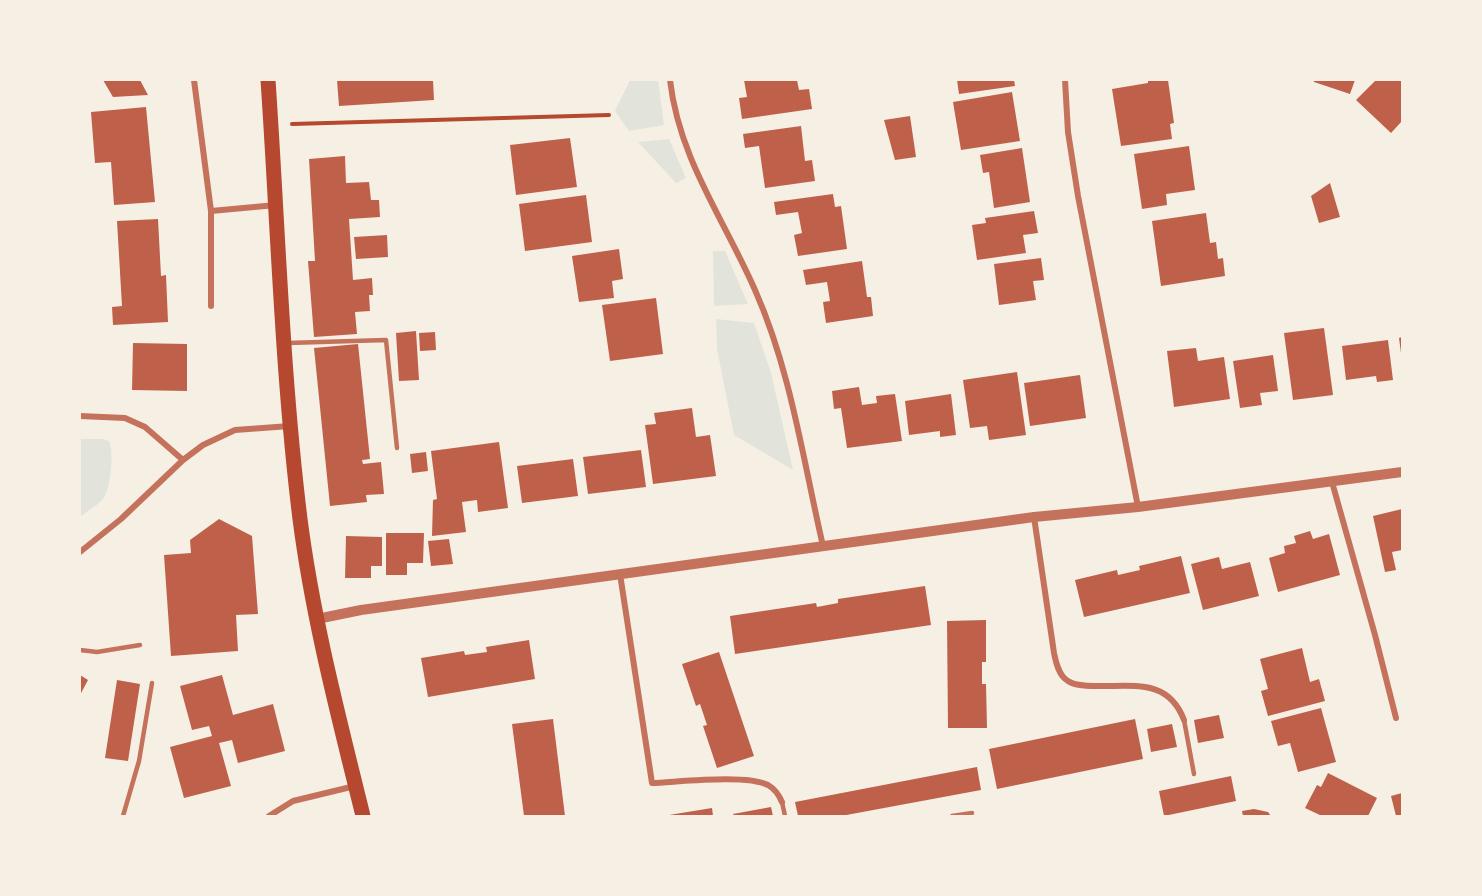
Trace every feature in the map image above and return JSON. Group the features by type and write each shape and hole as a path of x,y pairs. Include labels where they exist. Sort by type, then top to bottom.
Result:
{"main road":[{"path":"268,80 284,344 300,520 317,619 363,816"}],"street":[{"path":"194,80 211,211 211,306"},
{"path":"670,80 676,118 695,171 756,291 782,366 823,546"},
{"path":"1065,80 1068,132 1078,196 1138,507"},
{"path":"211,211 277,205"},
{"path":"80,416 125,418 145,427 183,460"},
{"path":"80,552 121,519 183,460 209,441 235,430 291,426"},
{"path":"317,619 361,610 1034,517 1138,507 1402,472"},
{"path":"1332,482 1376,635 1396,718"},
{"path":"1034,517 1053,653 1058,669 1068,682 1087,686 1151,687 1172,698 1179,707 1184,720"},
{"path":"620,574 652,783 749,780 771,786 782,802"},
{"path":"269,816 293,801 356,786"}],"lane":[{"path":"284,344 386,340 397,448"},
{"path":"80,650 97,652 140,645"},
{"path":"123,816 139,761 152,683"},
{"path":"1184,720 1194,774"},
{"path":"782,802 785,816"},
{"path":"952,816 972,813"}],"path":[{"path":"272,125 609,115"}],"shaded area":[{"path":"630,80 658,80 664,125 629,131 615,111"},
{"path":"669,139 686,178 676,183 638,142"},
{"path":"713,251 725,251 748,304 714,306"},
{"path":"716,319 754,323 771,373 793,470 734,435 717,349"},
{"path":"80,439 109,441 111,461 106,494 101,502 80,517"}],"building":[{"path":"103,80 140,80 148,95 113,97"},
{"path":"337,80 433,80 434,100 339,106"},
{"path":"744,80 797,80 799,90 809,89 812,109 742,119 739,98 747,97"},
{"path":"957,80 1014,80 1015,86 959,94"},
{"path":"1148,80 1168,80 1174,123 1170,124 1172,139 1121,146 1112,89 1148,83"},
{"path":"1314,80 1355,80 1350,94 1314,82"},
{"path":"1376,80 1402,80 1402,121 1391,133 1356,100"},
{"path":"1012,92 1020,141 961,150 953,102"},
{"path":"146,107 155,202 114,205 111,162 95,163 91,112"},
{"path":"910,116 916,157 895,160 884,120"},
{"path":"801,126 805,161 812,160 815,181 765,188 759,146 745,148 743,134"},
{"path":"570,138 577,187 516,195 510,145"},
{"path":"1189,146 1195,190 1166,194 1167,205 1142,209 1134,154"},
{"path":"1022,148 1030,202 994,208 989,172 983,173 980,155"},
{"path":"345,156 346,183 369,182 371,200 379,200 380,217 349,219 353,280 372,278 373,295 369,295 370,311 355,312 357,334 314,337 308,261 315,261 309,159"},
{"path":"1330,183 1340,217 1319,223 1311,196"},
{"path":"833,194 835,207 841,206 847,249 798,256 794,235 802,233 798,212 776,215 774,202"},
{"path":"586,195 592,242 525,251 519,204"},
{"path":"1034,211 1038,233 1023,235 1026,253 977,260 972,225 986,223 985,218"},
{"path":"1206,213 1210,243 1216,242 1218,259 1223,258 1225,276 1161,286 1152,221"},
{"path":"158,219 161,276 166,275 168,322 113,325 112,307 122,306 117,221"},
{"path":"387,235 388,257 356,259 354,237"},
{"path":"619,249 623,279 612,281 614,298 579,302 572,256"},
{"path":"1041,258 1044,280 1033,281 1036,300 999,305 994,264"},
{"path":"862,261 867,297 871,297 873,316 826,323 823,302 830,301 827,282 806,285 803,270"},
{"path":"656,298 663,354 610,361 602,305"},
{"path":"1324,328 1333,395 1293,400 1284,333"},
{"path":"416,331 419,380 399,381 396,333"},
{"path":"435,332 436,350 420,351 419,333"},
{"path":"1402,337 1402,353 1401,353 1399,338"},
{"path":"1388,340 1393,380 1377,382 1376,376 1346,380 1342,346"},
{"path":"133,343 187,344 187,391 132,390"},
{"path":"358,344 370,459 362,460 363,464 381,462 384,494 366,495 367,502 330,506 314,348"},
{"path":"1196,348 1198,361 1224,357 1230,399 1174,407 1167,351"},
{"path":"1273,355 1278,391 1260,393 1262,405 1240,408 1233,361"},
{"path":"1017,372 1026,435 989,440 987,426 970,428 963,380"},
{"path":"1080,375 1086,418 1030,426 1024,383"},
{"path":"859,387 862,405 877,403 876,396 895,394 902,441 847,448 841,408 834,409 832,391"},
{"path":"951,394 956,435 940,437 940,431 909,435 905,401"},
{"path":"692,408 696,437 710,435 716,476 653,484 645,425 656,424 654,413"},
{"path":"499,442 508,508 478,512 477,500 462,502 466,532 432,536 433,500 437,499 431,451"},
{"path":"641,450 646,487 588,494 583,457"},
{"path":"426,452 428,471 412,473 410,454"},
{"path":"573,459 578,496 522,503 517,466"},
{"path":"1402,509 1402,550 1392,552 1396,570 1385,572 1373,516"},
{"path":"219,519 252,536 258,614 236,615 238,651 171,656 164,555 191,553 190,540"},
{"path":"1310,531 1313,539 1329,534 1340,575 1278,592 1269,558 1285,553 1284,546 1296,543 1294,536"},
{"path":"386,533 424,533 423,563 407,563 407,575 386,575"},
{"path":"346,536 382,537 382,566 371,566 371,578 345,578"},
{"path":"449,539 453,564 431,566 428,541"},
{"path":"1181,556 1190,593 1084,617 1075,580 1117,570 1118,575 1140,570 1139,566"},
{"path":"1219,557 1222,569 1250,562 1259,596 1203,610 1191,564"},
{"path":"925,586 931,625 735,654 730,616 816,603 817,607 838,603 838,599"},
{"path":"986,620 986,662 982,662 982,684 986,684 987,728 948,728 947,621"},
{"path":"529,640 535,679 428,697 421,658 464,651 465,655 487,652 486,647"},
{"path":"1302,648 1310,682 1319,679 1325,701 1268,716 1261,691 1268,689 1260,659"},
{"path":"719,652 754,756 717,768 703,726 707,725 700,704 696,706 682,664"},
{"path":"80,675 88,680 80,695"},
{"path":"222,675 233,715 273,704 285,751 238,763 232,740 219,743 231,786 184,798 170,747 212,736 209,726 192,730 180,686"},
{"path":"117,680 140,684 128,761 105,758"},
{"path":"1321,708 1336,762 1298,772 1290,743 1278,746 1271,721"},
{"path":"1219,715 1224,738 1198,743 1194,720"},
{"path":"553,719 565,816 524,816 512,724"},
{"path":"1135,719 1143,759 997,789 989,749"},
{"path":"1172,724 1177,747 1151,752 1147,729"},
{"path":"977,767 981,790 841,816 798,816 795,802"},
{"path":"1328,773 1377,798 1368,816 1322,816 1305,808 1317,785 1321,787"},
{"path":"1231,776 1236,801 1164,816 1159,791"},
{"path":"1402,793 1402,816 1396,816 1391,796"},
{"path":"771,807 773,816 734,816 733,814"},
{"path":"712,808 713,816 669,816 669,815"},
{"path":"1254,809 1268,812 1271,816 1243,816 1242,811"}]}
